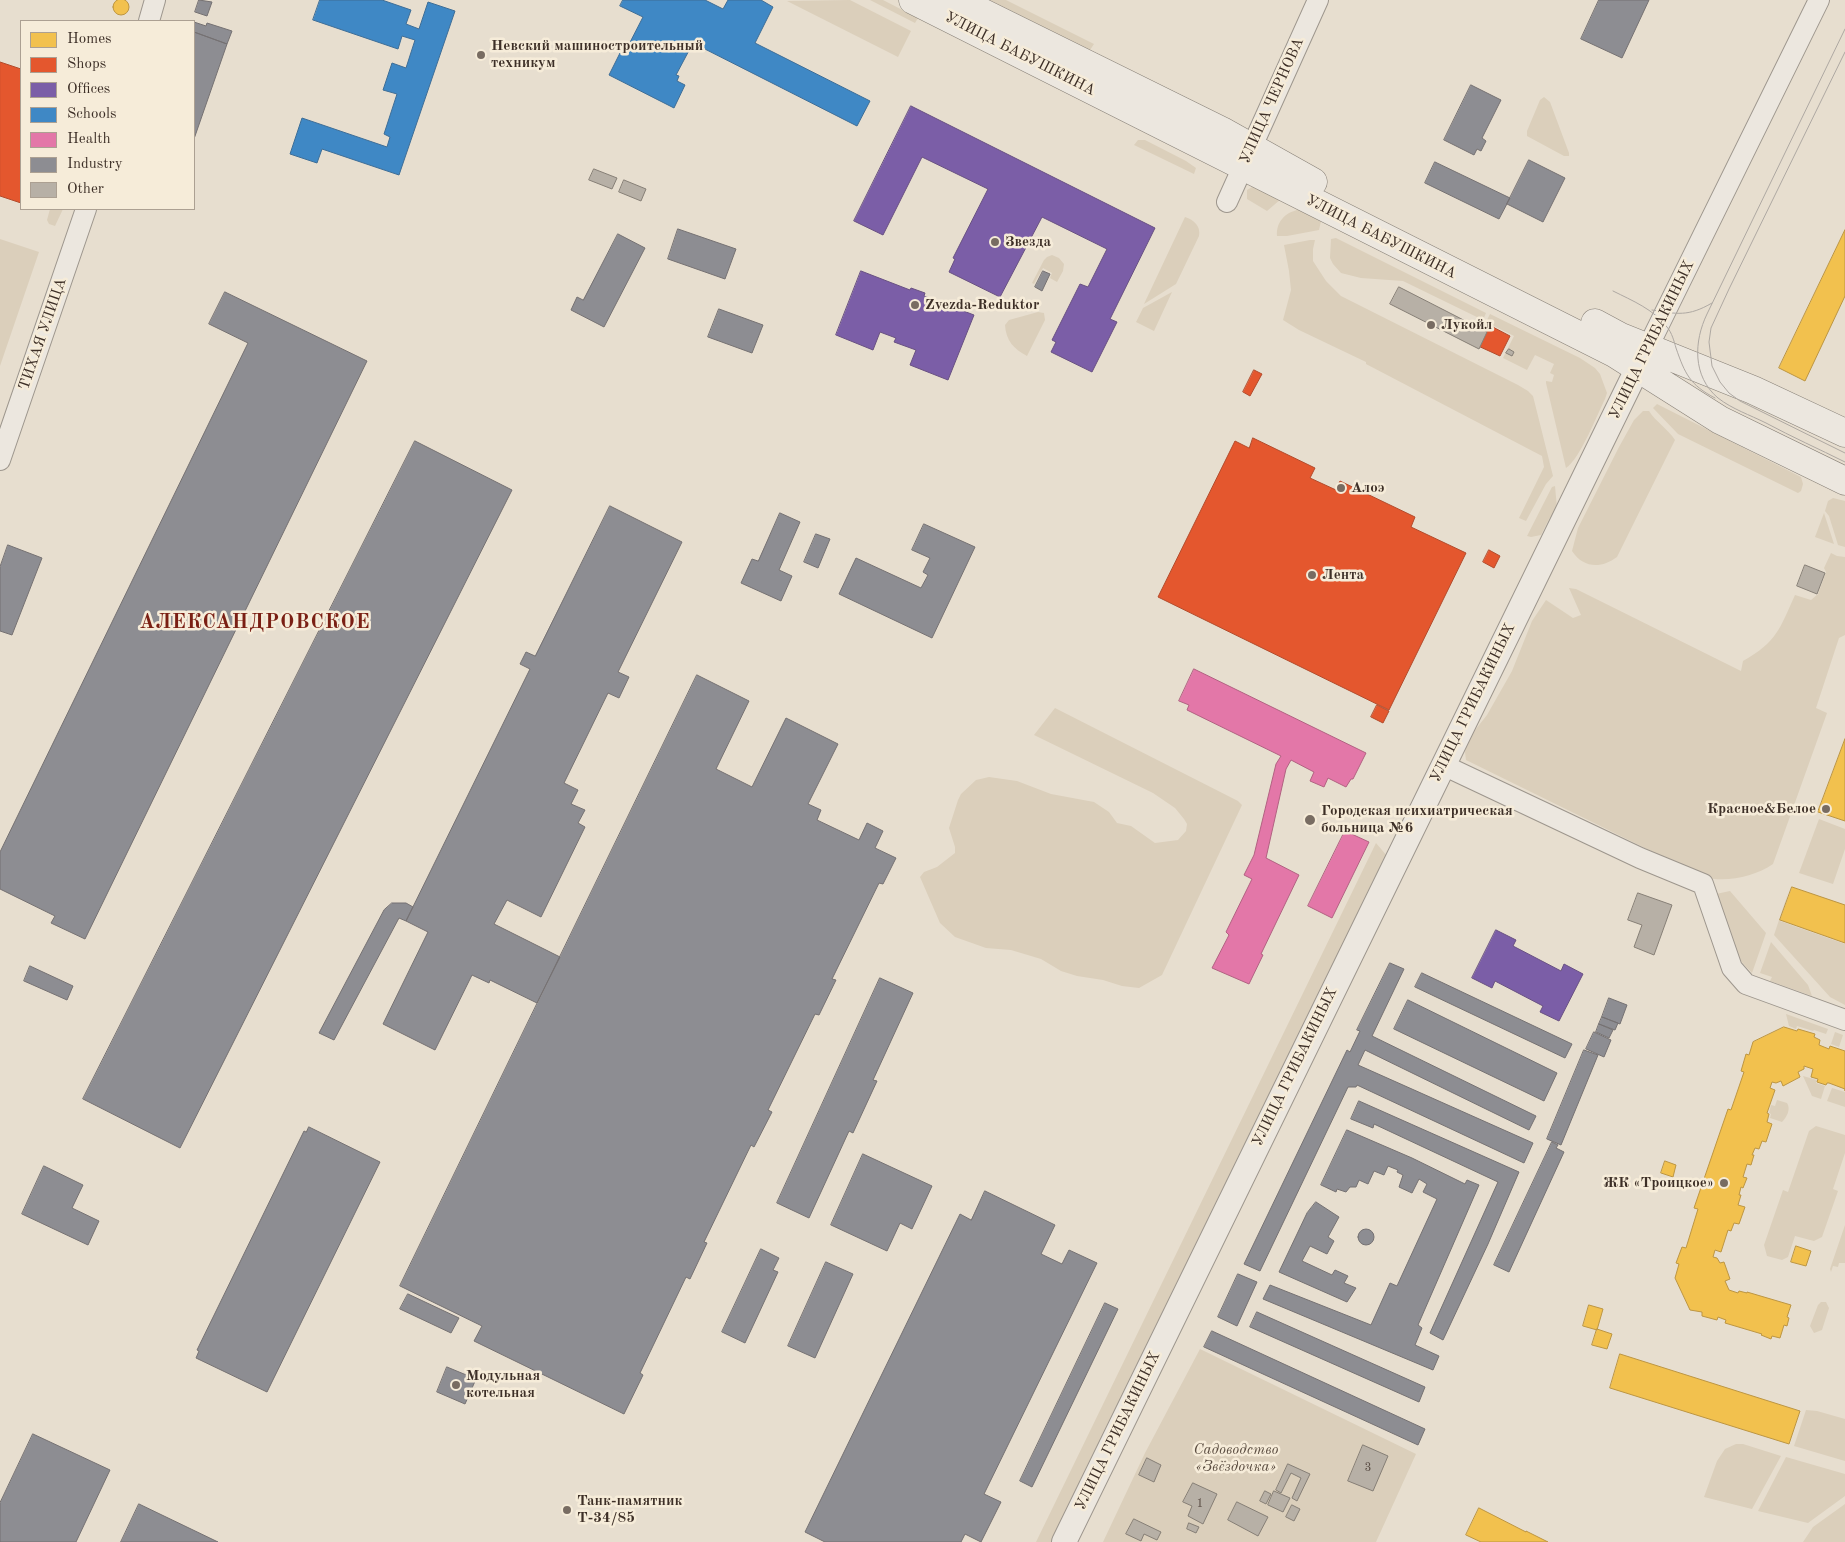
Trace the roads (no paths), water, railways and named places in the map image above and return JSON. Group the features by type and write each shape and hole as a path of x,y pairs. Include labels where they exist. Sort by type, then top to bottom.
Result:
{"main road":[{"name":"УЛИЦА БАБУШКИНА","path":"912,0 1247,157 1290,171 1621,336 1643,358 1720,420 1845,481"},
{"name":"УЛИЦА БАБУШКИНА","path":"956,0 1247,157"},
{"name":"УЛИЦА БАБУШКИНА","path":"1643,358 1753,390 1845,433"}],"street":[{"path":"148,20 156,0"},
{"name":"УЛИЦА ЧЕРНОВА","path":"1227,202 1318,0"},
{"name":"УЛИЦА ГРИБАКИНЫХ","path":"1064,1542 1819,0"},
{"name":"ТИХАЯ УЛИЦА","path":"0,460 86,210"},
{"path":"1443,765 1640,858 1703,884 1732,968 1746,984 1845,1020"}],"tram line":[{"path":"1845,29 1707,314 1698,347 1698,358 1703,379 1723,402 1845,462"},
{"path":"1845,52 1729,289 1711,328 1709,342 1712,366 1720,382 1729,393 1740,401 1845,453"},
{"path":"1613,291 1642,306 1655,315 1669,329 1686,372 1694,383 1715,398"},
{"path":"1652,310 1682,313 1696,311 1712,303"}],"place":[{"name":"Невский машиностроительный техникум","path":"481,55"},
{"name":"Звезда","path":"995,242"},
{"name":"Zvezda-Reduktor","path":"915,305"},
{"name":"Лукойл","path":"1431,325"},
{"name":"Алоэ","path":"1341,488"},
{"name":"Лента","path":"1312,575"},
{"name":"Красное&Белое","path":"1826,809"},
{"name":"Городская психиатрическая больница №6","path":"1310,820"},
{"name":"ЖК «Троицкое»","path":"1724,1183"},
{"name":"Модульная котельная","path":"456,1385"},
{"name":"Танк-памятник Т-34/85","path":"567,1510"}],"district":[{"name":"АЛЕКСАНДРОВСКОЕ","path":"255,623"}],"park label":[{"name":"Садоводство «Звёздочка»","path":"1236,1458"}]}
